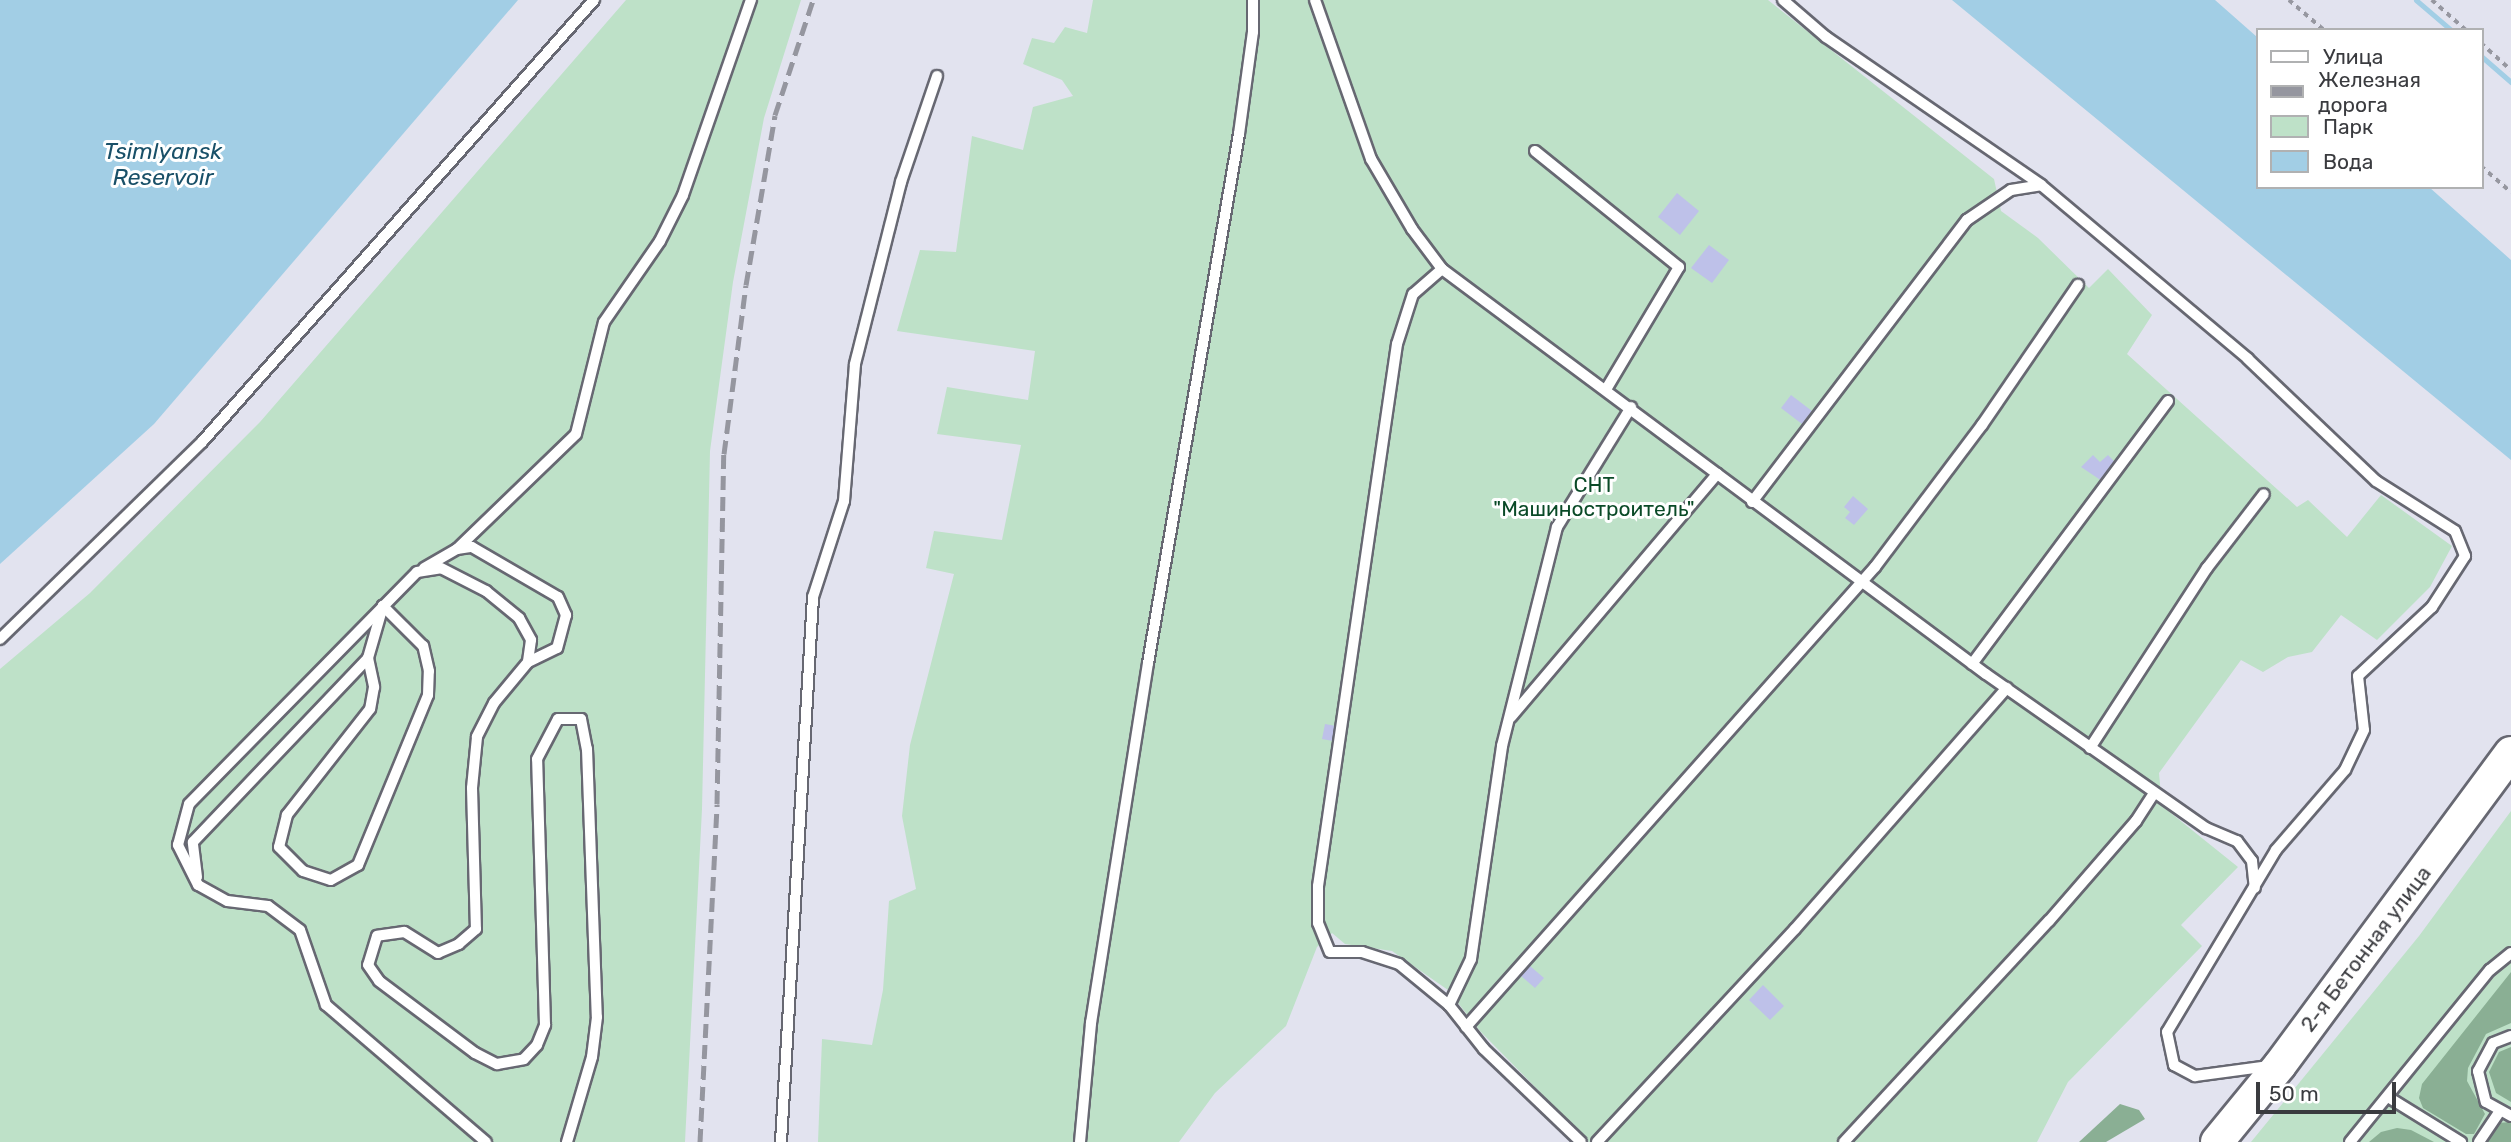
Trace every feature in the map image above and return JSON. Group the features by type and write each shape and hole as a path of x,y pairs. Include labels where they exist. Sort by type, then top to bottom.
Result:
{"main road":[{"name":"2-я Бетонная улица","path":"2217,1142 2280,1065 2511,753"}],"lane":[{"path":"0,639 202,442 594,0"},
{"path":"486,1142 326,1005 300,930 268,906 227,901 198,885 178,845 189,804 417,572 457,549 576,434 604,322 660,241 683,195 751,0"},
{"path":"1080,1142 1091,1023 1148,663 1239,134 1253,33 1253,0"},
{"path":"1315,0 1371,159 1412,229 1443,269 1606,388 1752,502 1972,664 2206,828 2237,841 2252,861 2255,888"},
{"path":"1783,0 1826,37 2041,185 2248,359 2376,481 2455,531 2465,556 2432,607 2358,676 2364,730 2346,770 2276,850 2167,1032 2174,1065 2194,1076 2280,1065"},
{"path":"782,1142 813,597 844,501 855,364 901,182 937,76"},
{"path":"1535,151 1679,267 1606,388"},
{"path":"1752,502 1967,220 2011,190 2041,185"},
{"path":"1443,269 1413,294 1398,344 1318,886 1318,923 1330,952 1362,952 1399,964 1449,1005 1466,1027 1581,1142"},
{"path":"1466,1027 1860,581 1982,425 2078,285"},
{"path":"1972,664 2168,401"},
{"path":"1449,1005 1471,959 1509,718 1558,527 1631,407"},
{"path":"1509,718 1717,474"},
{"path":"2090,748 2207,568 2264,494"},
{"path":"457,549 472,547 558,597 566,615 557,648 528,662 494,703 477,737 472,788 476,929 459,944 438,953 404,932 377,936 368,965 379,981 475,1053 497,1064 524,1059 537,1045 545,1025 537,759 558,719 581,719 587,749 597,1017 592,1057 567,1142"},
{"path":"417,572 441,568 486,591 519,618 531,640 528,662"},
{"path":"368,658 374,687 370,709 286,815 279,846 303,870 331,880 358,865 428,695 429,671 423,646 383,606"},
{"path":"198,885 193,842 368,658 383,606"},
{"path":"1597,1142 1795,929 2007,688"},
{"path":"1844,1142 2049,921 2136,821 2154,793"},
{"path":"2350,1142 2511,947"},
{"path":"2490,970 2511,953"},
{"path":"2511,1036 2493,1043 2477,1071 2483,1094 2499,1112 2511,1116"},
{"path":"2388,1097 2461,1142"},
{"path":"2479,1142 2499,1112"}],"path":[{"path":"2289,0 2322,28"},
{"path":"2432,0 2464,28"},
{"path":"2483,45 2511,70"},
{"path":"2483,168 2511,192"}],"green space":[{"path":"626,0 801,0 764,118 733,282 710,451 702,809 685,1142 0,1142 0,669 90,593 260,422"},
{"name":"СНТ \"Машиностроитель\"","path":"1093,0 1768,0 1994,179 2001,211 2038,238 2089,288 2108,269 2152,315 2127,354 2297,507 2308,500 2347,537 2381,495 2452,546 2430,587 2377,640 2341,615 2312,652 2288,657 2263,672 2241,660 2159,773 2162,806 2238,867 2181,925 2202,946 2068,1082 2037,1142 1589,1142 1479,1030 1448,990 1392,951 1345,944 1332,933 1317,947 1286,1026 1215,1093 1179,1142 818,1142 822,1039 872,1045 883,990 889,901 916,889 902,816 910,745 954,574 926,568 934,531 1002,540 1021,445 937,434 947,387 1028,400 1035,351 897,331 920,250 956,252 972,136 1023,150 1033,107 1073,96 1062,80 1023,64 1032,38 1054,43 1065,27 1087,33"},
{"path":"2511,811 2511,1142 2251,1142 2419,936"},
{"path":"2511,972 2511,1023 2486,1034 2468,1068 2467,1081 2485,1114 2474,1134 2466,1134 2423,1108 2419,1098 2422,1084"},
{"path":"2511,1047 2511,1102 2496,1093 2489,1072 2499,1052"},
{"path":"2120,1104 2139,1110 2145,1119 2106,1142 2079,1142"},
{"path":"2511,1122 2511,1142 2486,1142 2498,1123"},
{"path":"2397,1128 2411,1130 2434,1142 2369,1142 2381,1132"}],"water":[{"name":"Tsimlyansk Reservoir","path":"0,0 518,0 154,424 0,564"},
{"path":"1952,0 2215,0 2256,36 2256,189 2431,189 2511,260 2511,460"}],"building":[{"path":"1677,193 1699,211 1680,235 1658,217"},
{"path":"1709,245 1729,260 1712,283 1691,268"},
{"path":"1791,395 1812,411 1802,424 1781,408"},
{"path":"2093,455 2100,462 2108,455 2118,465 2102,481 2081,467"},
{"path":"1853,496 1868,509 1854,525 1845,518 1850,512 1844,507"},
{"path":"1325,724 1336,726 1333,741 1322,739"},
{"path":"1530,966 1544,978 1535,988 1521,976"},
{"path":"1763,985 1784,1006 1770,1020 1749,1000"}],"waterway":[{"path":"2416,0 2449,28"},
{"path":"2483,58 2511,82"}],"railway":[{"path":"700,1142 717,804 724,454 746,285 775,115 813,0"}]}
